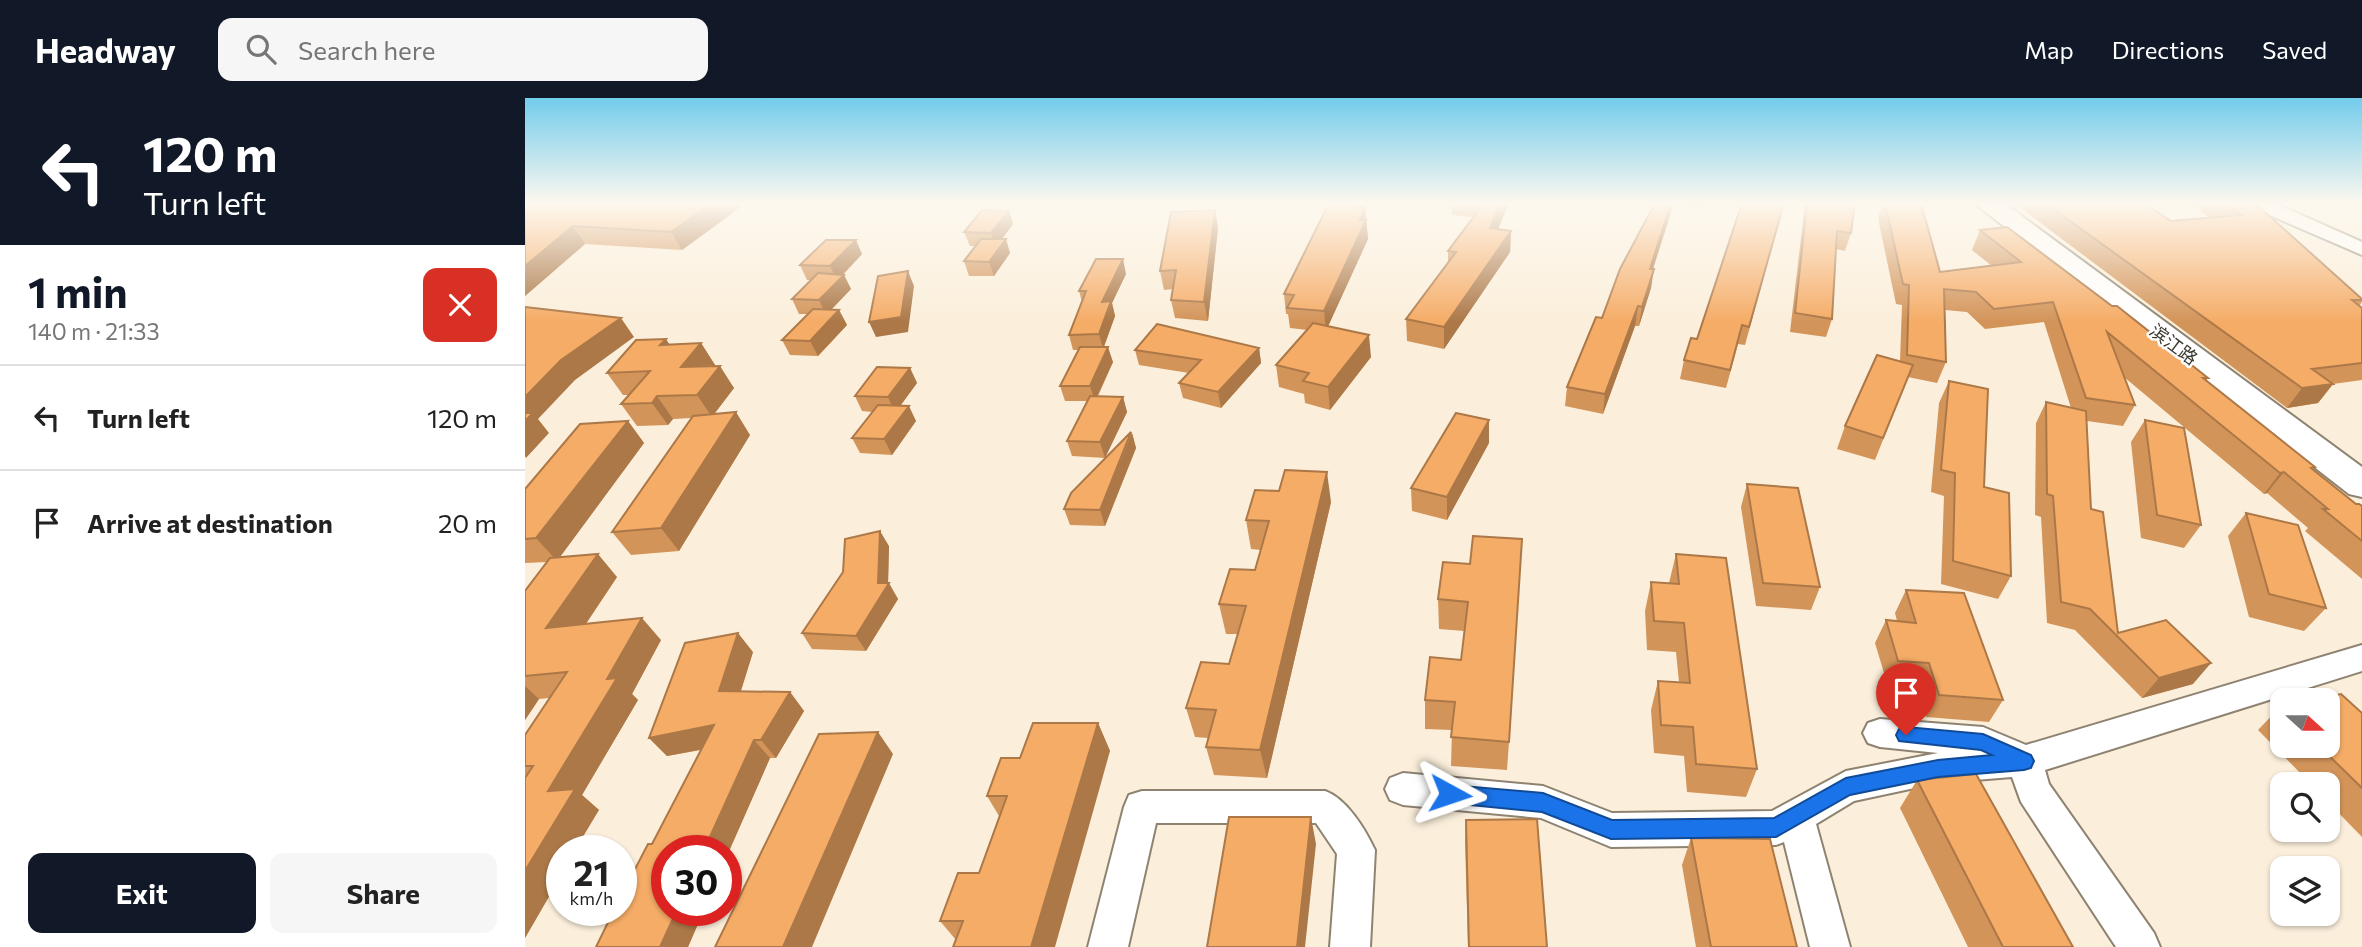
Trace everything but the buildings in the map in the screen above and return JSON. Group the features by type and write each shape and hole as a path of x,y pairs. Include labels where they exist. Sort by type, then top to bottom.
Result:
{"main road":[{"name":"滨江路","path":"2040,243 2362,485"}],"street":[{"path":"1403,789 1543,802 1611,830 1776,828 1846,787 1938,768 2024,761 2362,658"},
{"path":"1880,733 1983,742 2024,761 2034,791 2140,947"},
{"path":"1108,947 1142,807 1325,807 1356,850 1350,947"},
{"path":"1796,816 1830,947"}],"route":[{"path":"1450,794 1543,802 1611,830 1776,828 1846,787 1938,768 2024,761 1983,742 1906,735"}]}
